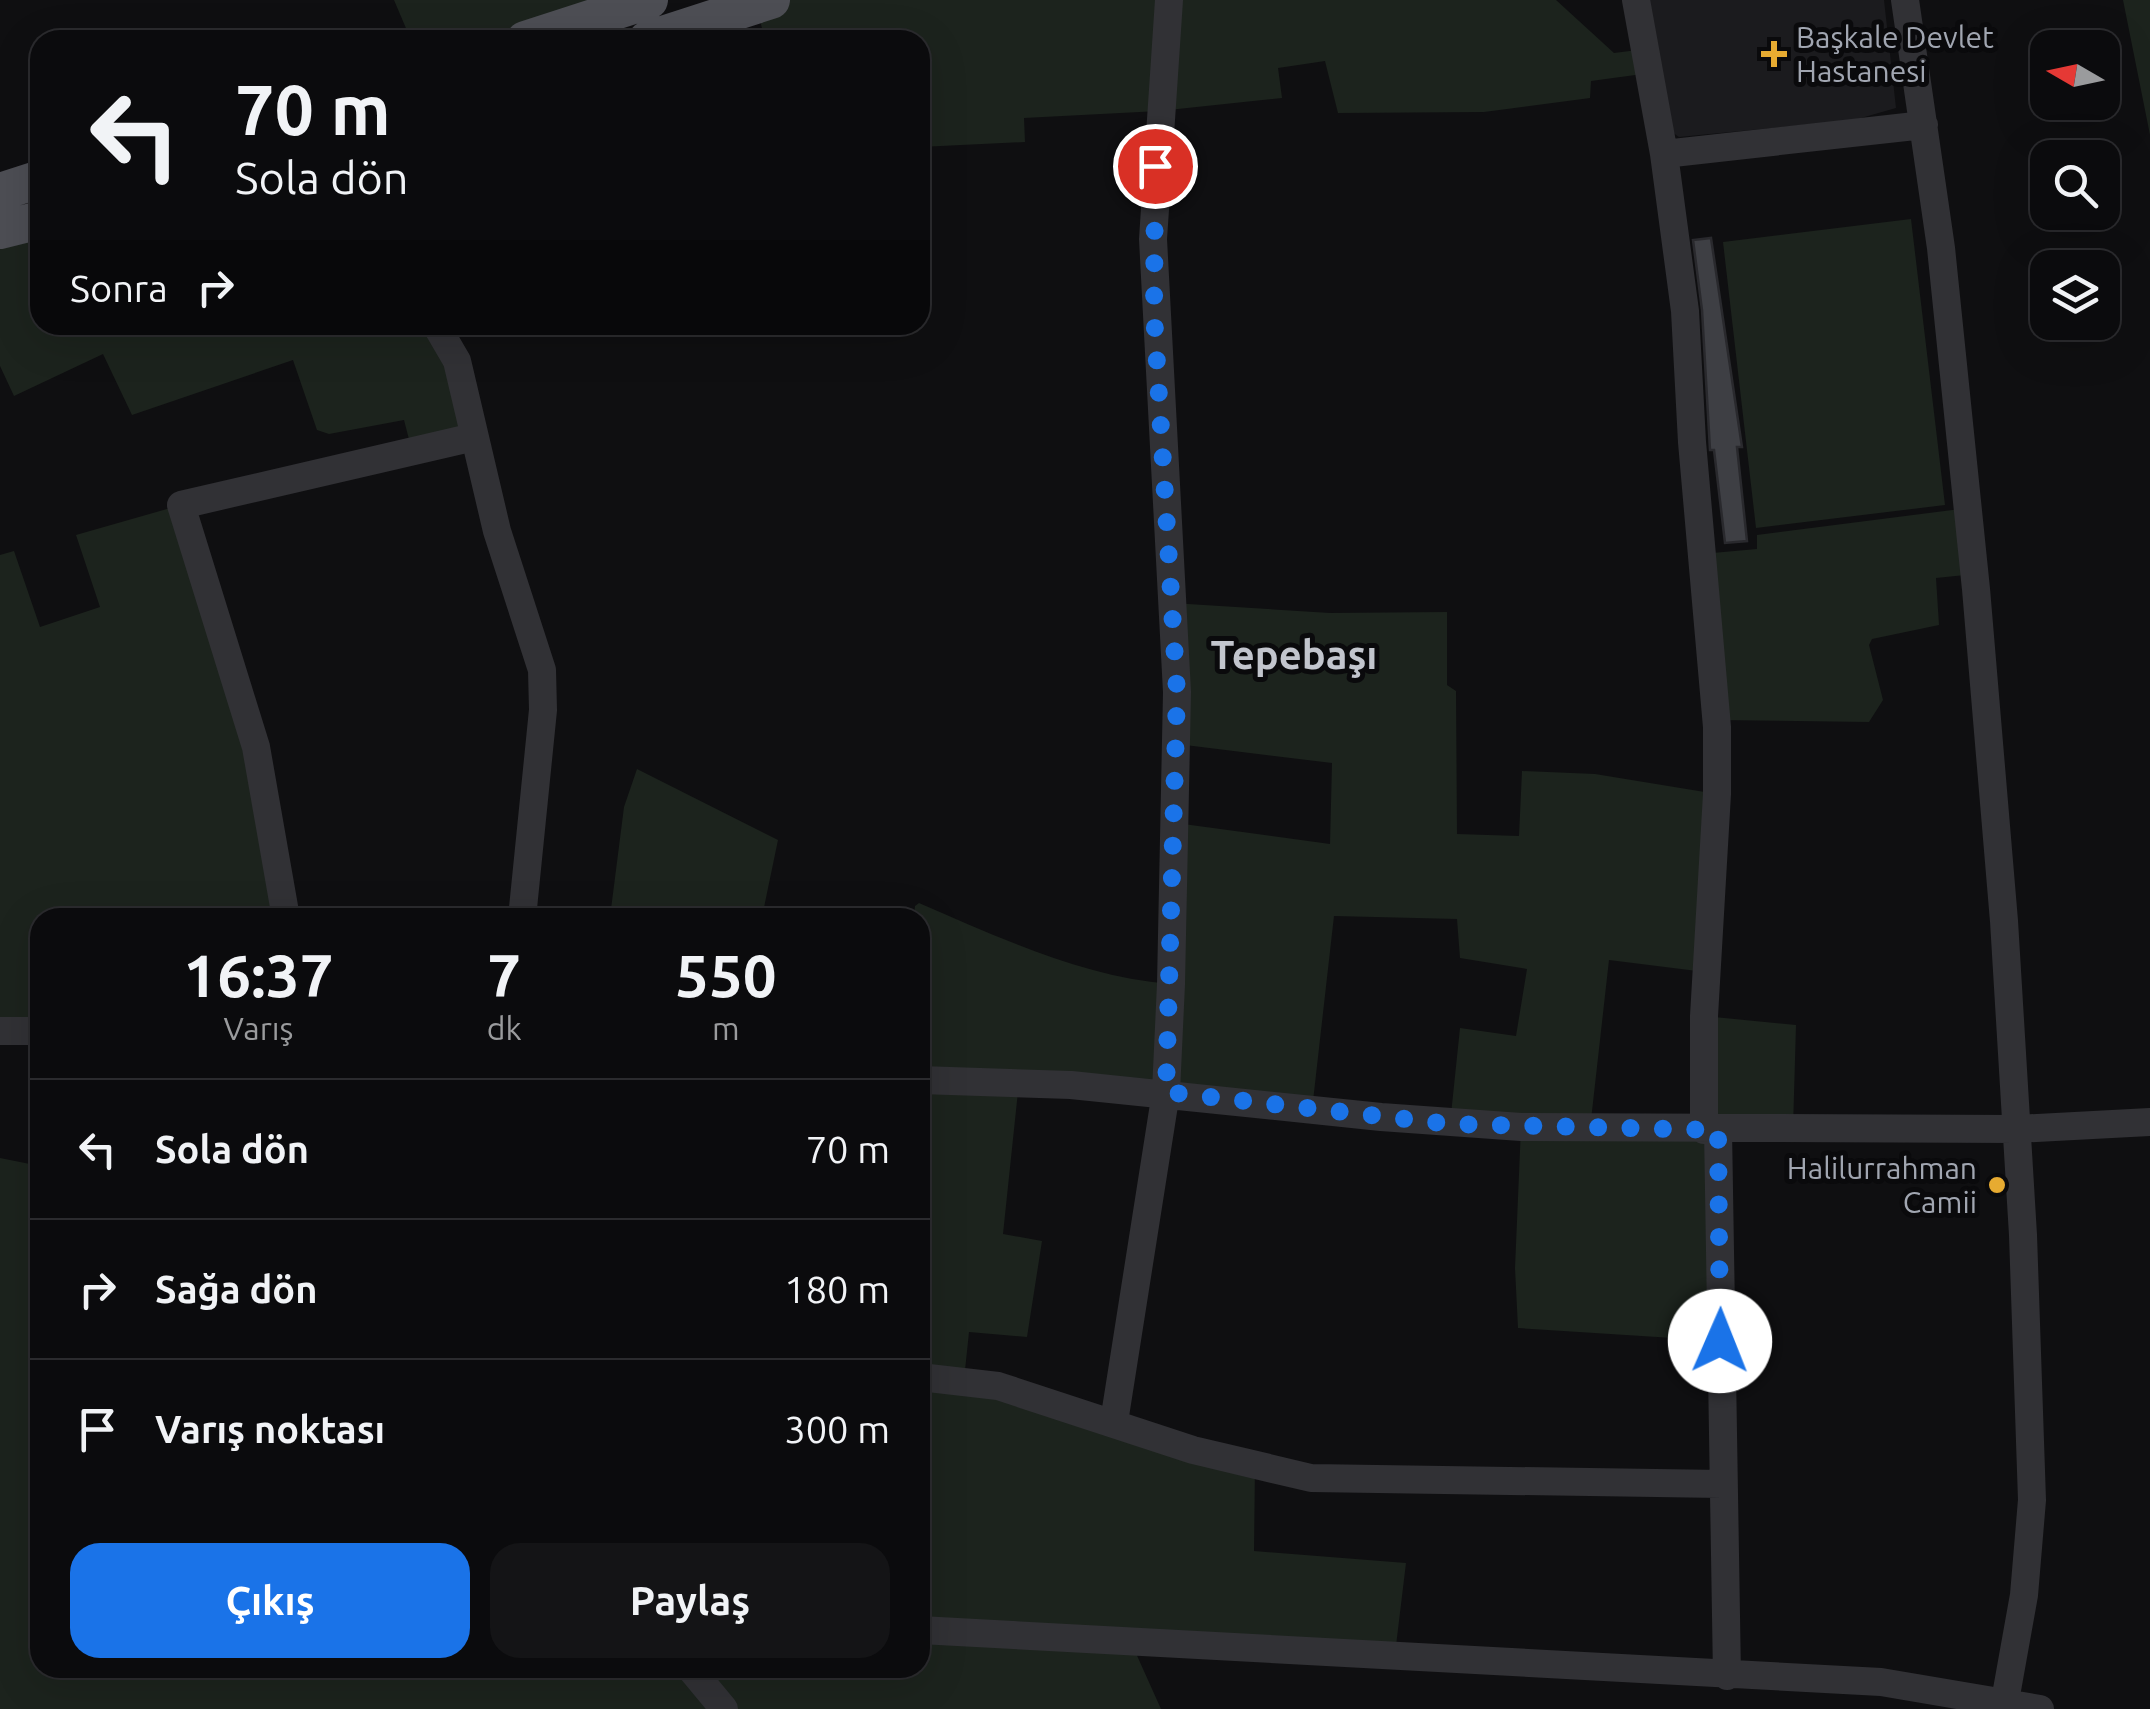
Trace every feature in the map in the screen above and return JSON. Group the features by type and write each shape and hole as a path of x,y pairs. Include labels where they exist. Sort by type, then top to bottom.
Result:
{"main road":[{"path":"556,30 650,0"},
{"path":"678,30 771,0"},
{"path":"0,192 30,183"},
{"path":"0,230 30,222"}],"street":[{"path":"1114,1422 1166,1092 1177,692 1153,239 1169,0"},
{"path":"1636,0 1664,154 1684,311 1717,726 1718,794 1706,961 1729,1606 1727,1676"},
{"path":"1905,0 1924,125 1976,588 2017,1129 2032,1500 2024,1595 2005,1701"},
{"path":"1664,154 1924,125"},
{"path":"442,335 457,361 498,531 542,670 543,710 523,908"},
{"path":"284,908 256,747 181,505 474,438"},
{"path":"0,1030 30,1031"},
{"path":"930,1080 1166,1092 1450,1124 1711,1130 2017,1129 2150,1122"},
{"path":"930,1377 998,1386 1193,1450 1311,1478 1344,1481 1584,1478 1722,1484"},
{"path":"930,1630 1212,1642 1727,1676 1823,1678 1916,1698 2005,1701 2040,1709"},
{"path":"698,1678 724,1709"}],"shaded area":[{"path":"394,0 649,0 555,30 407,30"},
{"path":"771,0 1556,0 1614,53 1645,49 1650,73 1591,81 1590,98 1484,112 1338,113 1325,61 1278,68 1282,98 1159,111 1024,118 1025,142 930,147 930,30 762,30 756,5"},
{"name":"Başkale Devlet Hastanesi","path":"1649,0 1884,0 1896,108 1854,120 1679,137 1672,132"},
{"path":"2123,0 2150,0 2150,135"},
{"path":"1911,219 1945,505 1756,528 1723,242"},
{"path":"30,222 30,335 439,335 474,437 412,451 404,420 329,434 317,430 293,360 132,415 103,354 14,396 0,366 0,230"},
{"path":"181,505 284,908 30,908 30,1031 0,1031 0,555 14,551 40,627 100,607 76,535"},
{"path":"1968,508 1975,574 1936,578 1939,625 1872,639 1869,645 1883,700 1869,722 1717,720 1701,554 1757,549 1757,535"},
{"path":"1172,603 1330,613 1447,612 1447,685 1456,691 1457,834 1519,836 1522,771 1595,774 1717,794 1705,972 1609,960 1590,1129 1704,1130 1704,1016 1796,1025 1793,1129 1719,1129 1720,1341 1518,1328 1515,1268 1521,1127 1450,1124 1460,1028 1516,1036 1527,969 1460,958 1457,919 1334,916 1312,1110 1019,1082 1003,1234 1042,1241 1027,1337 969,1332 964,1380 1255,1466 1254,1551 1406,1563 1395,1654 1130,1640 1161,1709 0,1709 0,1158 30,1164 30,1678 930,1678 930,908 915,906 919,903 1073,964 1170,984 1176,823 1330,844 1332,763 1177,744"},
{"path":"637,769 778,840 764,908 611,908 624,807"}],"building":[{"path":"1711,238 1742,447 1737,447 1747,541 1725,543 1714,450 1710,450 1702,310 1693,240"}],"place":[{"name":"Başkale Devlet Hastanesi","path":"1774,54"},
{"name":"Halilurrahman Camii","path":"1997,1185"}],"district":[{"name":"Tepebaşı","path":"1294,654"}],"route":[{"path":"1155,166 1154,314 1177,692 1166,1092 1450,1124 1718,1130 1720,1341"}]}
